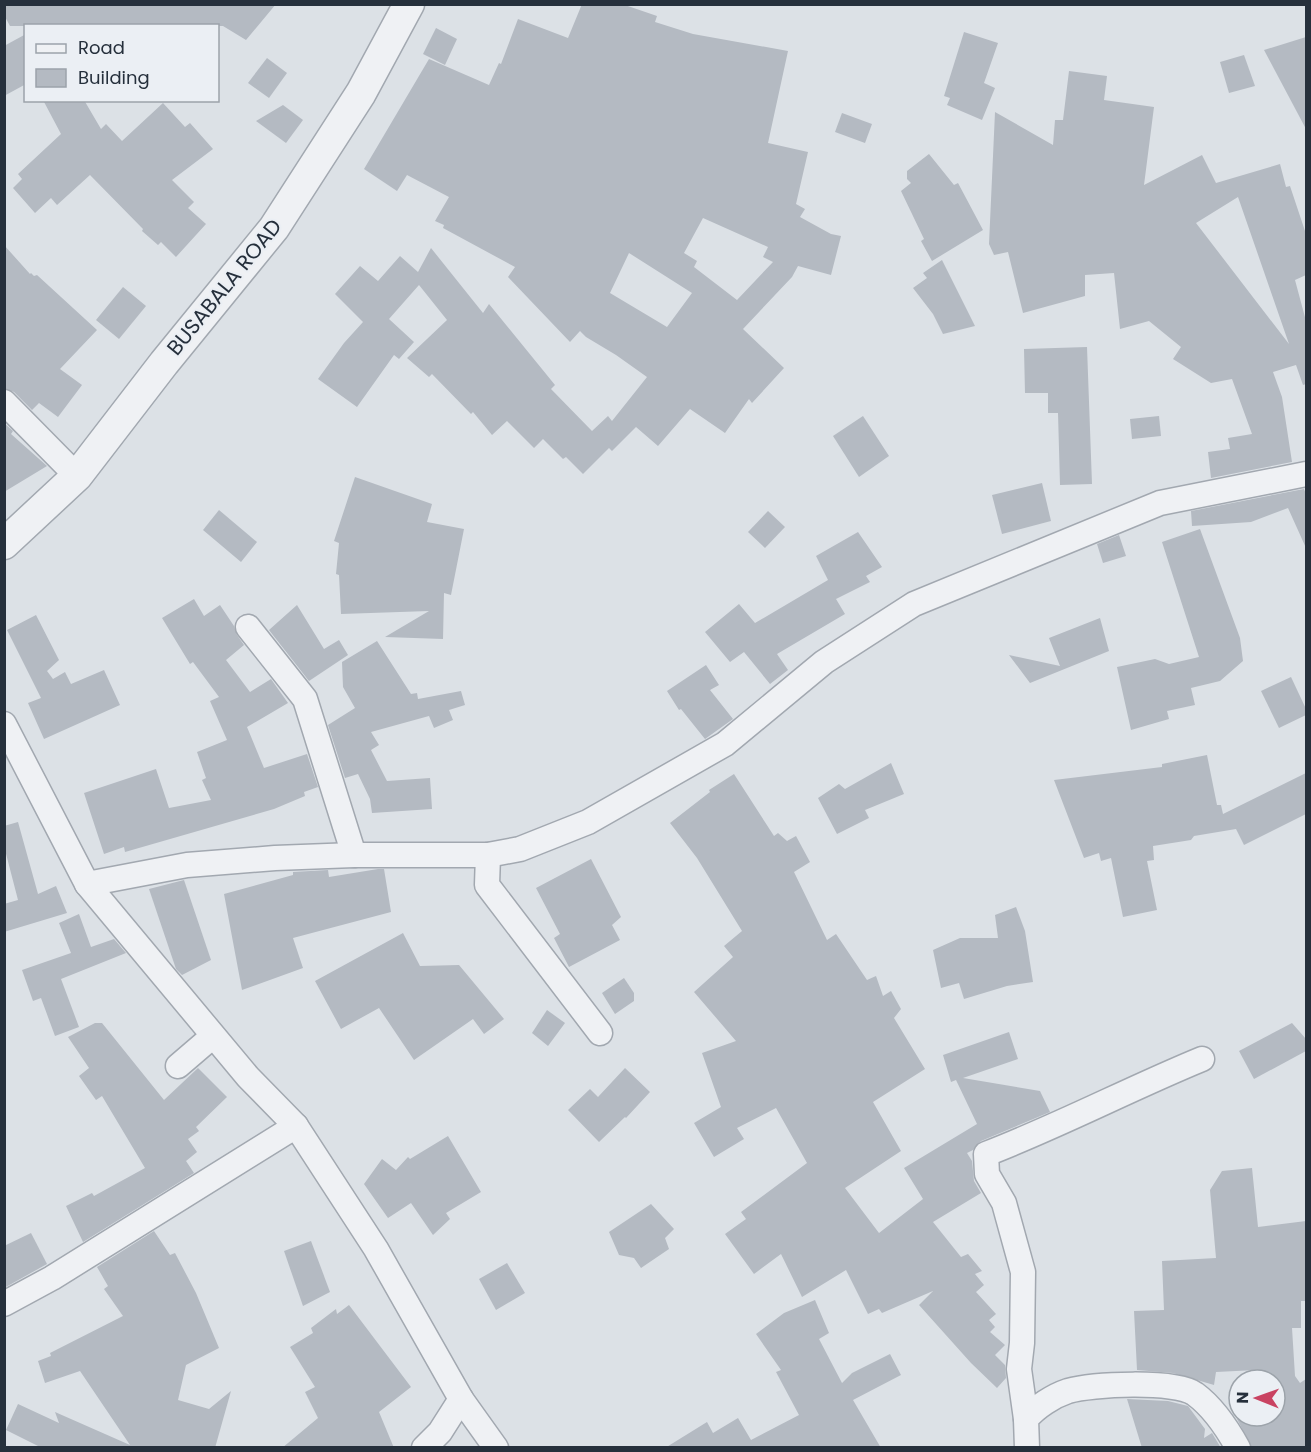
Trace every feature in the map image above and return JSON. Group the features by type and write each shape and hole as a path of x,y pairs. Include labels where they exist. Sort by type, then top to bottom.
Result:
{"street":[{"name":"BUSABALA ROAD","path":"4,544 77,476 164,363 274,228 361,93 409,4"},
{"path":"4,402 77,476"},
{"path":"87,884 187,865 354,855 488,855 520,849 588,822 725,744 824,662 914,604 1160,502 1306,474"},
{"path":"248,627 305,699 354,855"},
{"path":"4,724 87,884 248,1077 296,1126 376,1249 461,1399 495,1448"},
{"path":"488,855 487,885 600,1033"},
{"path":"177,1066 213,1036"},
{"path":"1027,1448 1026,1419 1019,1369 1022,1343 1023,1272 1005,1203 987,1174 986,1154 1039,1134 1138,1085 1202,1059"},
{"path":"4,1305 52,1278 296,1126"},
{"path":"1026,1419 1053,1397 1070,1391 1139,1384 1174,1387 1193,1393 1208,1405 1224,1423 1238,1448"},
{"path":"424,1448 440,1432 461,1399"}],"building":[{"path":"4,4 276,4 246,40 219,24 24,24 24,26 10,26 4,15"},
{"path":"582,4 622,4 657,16 655,22 693,34 788,51 768,143 808,152 796,204 805,209 800,217 831,234 841,236 831,275 798,266 792,277 743,329 784,368 752,403 749,399 725,433 690,409 658,446 636,427 612,451 609,448 583,474 566,457 563,459 543,439 534,448 507,421 492,435 473,412 471,414 432,374 429,377 407,358 447,320 419,285 389,319 414,342 399,359 394,355 357,407 318,379 344,343 363,322 335,294 360,266 378,281 400,256 418,272 431,248 483,313 489,304 555,385 551,389 592,431 608,416 612,421 647,377 580,331 570,342 508,277 515,267 443,228 444,225 435,221 449,197 407,175 397,191 364,169 429,59 489,85 499,63 501,64 518,19 568,38","holes":["703,218 768,247 763,257 773,262 737,300 694,267 697,261 684,253","629,253 692,293 667,327 610,293"]},
{"path":"436,28 457,39 445,65 423,54"},
{"path":"964,32 998,43 984,83 995,88 982,120 947,105 950,98 944,96"},
{"path":"24,35 24,85 4,96 4,46"},
{"path":"1306,37 1306,129 1264,50"},
{"path":"1244,55 1255,86 1229,93 1220,62"},
{"path":"267,58 287,73 269,98 248,83"},
{"path":"1069,71 1107,76 1104,100 1154,107 1144,185 1202,155 1216,183 1280,164 1286,187 1290,186 1306,234 1306,275 1295,280 1306,321 1306,384 1303,385 1296,365 1273,372 1282,397 1292,462 1211,478 1208,452 1230,449 1228,438 1252,434 1232,379 1211,383 1173,359 1181,347 1149,321 1120,329 1114,273 1085,275 1085,296 1023,313 1008,252 994,255 989,244 995,112 1053,145 1055,120 1063,120","holes":["1238,197 1289,344 1196,223"]},
{"path":"44,102 85,102 101,129 106,124 122,141 163,103 185,127 190,123 213,149 172,180 194,202 188,208 206,224 176,257 161,242 158,245 142,231 143,229 90,175 57,205 51,198 35,213 13,188 22,179 18,174 61,134"},
{"path":"283,105 303,120 286,143 256,121"},
{"path":"842,113 872,124 865,143 835,132"},
{"path":"929,154 954,185 958,183 983,230 932,261 921,241 924,239 901,191 911,183 907,179 907,171"},
{"path":"4,245 30,274 37,275 97,330 60,369 82,385 58,417 39,403 32,410 14,392 4,388"},
{"path":"942,260 975,326 943,334 933,314 913,288 927,278 923,273"},
{"path":"123,287 146,306 119,339 96,320"},
{"path":"1087,347 1092,484 1060,485 1058,413 1048,413 1048,393 1025,393 1024,349"},
{"path":"863,416 889,456 859,477 833,436"},
{"path":"1159,416 1161,436 1132,439 1130,419"},
{"path":"4,423 13,431 11,434 47,466 4,492"},
{"path":"355,477 432,504 427,522 464,529 451,595 444,593 443,639 385,637 429,611 341,614 339,575 336,574 339,543 334,541"},
{"path":"1042,483 1051,521 1002,534 992,495"},
{"path":"1304,489 1306,494 1306,548 1288,508 1251,522 1192,526 1191,511"},
{"path":"219,510 257,542 241,562 203,530"},
{"path":"768,511 785,527 765,548 748,532"},
{"path":"1200,529 1240,638 1243,661 1220,681 1191,688 1195,705 1167,711 1169,719 1131,730 1117,667 1155,659 1169,664 1199,657 1162,542"},
{"path":"858,532 882,567 866,576 870,582 836,599 845,614 777,654 788,670 770,684 744,652 730,662 705,632 739,604 755,623 828,580 816,556"},
{"path":"1119,535 1126,556 1103,563 1097,544"},
{"path":"194,599 204,616 220,605 234,626 244,645 226,660 250,692 271,679 288,703 247,727 264,768 307,754 318,787 304,792 305,796 274,809 125,852 124,847 104,854 84,793 156,769 169,808 211,800 202,780 206,778 197,752 227,740 210,701 219,697 193,662 190,664 162,618"},
{"path":"297,605 324,649 339,640 348,655 309,681 269,630"},
{"path":"36,615 59,660 47,671 53,679 65,672 71,684 104,670 120,705 44,739 28,703 41,698 7,630"},
{"path":"1100,618 1109,651 1030,683 1009,655 1060,666 1049,638"},
{"path":"377,641 411,694 417,693 418,699 461,691 465,705 449,710 453,720 434,728 429,716 371,732 379,745 371,750 387,781 430,778 432,809 372,813 370,799 358,774 345,778 328,725 355,708 343,687 342,662"},
{"path":"706,665 719,685 710,690 733,719 705,739 681,709 679,710 667,691"},
{"path":"1291,677 1306,709 1306,715 1279,728 1261,691"},
{"path":"1207,755 1217,805 1221,805 1223,814 1306,773 1306,814 1244,845 1236,829 1153,846 1154,860 1147,861 1157,910 1123,917 1111,858 1101,861 1099,853 1084,858 1054,780 1162,767 1162,764"},
{"path":"891,763 904,794 865,810 869,818 837,834 818,798 839,784 845,789"},
{"path":"734,774 774,836 778,833 787,841 796,836 810,862 794,872 827,940 836,934 867,980 876,976 883,996 891,991 901,1009 894,1018 925,1069 873,1102 901,1151 845,1188 879,1233 923,1199 904,1168 977,1124 956,1080 951,1082 943,1055 1009,1032 1018,1059 963,1078 1040,1091 1050,1112 981,1141 967,1153 972,1161 974,1181 981,1193 933,1222 961,1257 968,1254 982,1271 975,1274 984,1285 976,1292 996,1314 989,1320 995,1327 990,1332 1005,1345 995,1355 1005,1365 1006,1378 997,1388 971,1363 919,1305 933,1291 882,1313 879,1309 868,1314 846,1270 802,1297 781,1254 754,1274 725,1234 746,1219 741,1212 807,1163 776,1108 737,1128 744,1139 714,1157 694,1123 721,1107 702,1053 736,1041 694,992 733,957 724,946 742,931 697,858 670,823 710,792 709,790"},
{"path":"18,822 38,894 56,886 67,913 4,932 4,904 18,900 4,846 4,826"},
{"path":"591,859 621,917 612,925 620,940 569,967 554,938 560,934 536,888"},
{"path":"384,869 391,912 293,938 303,968 242,990 224,894 293,875 293,872 328,870 329,877"},
{"path":"184,880 211,960 182,975 176,969 149,889"},
{"path":"1016,907 1025,931 1033,982 1007,986 964,999 959,983 941,988 933,950 960,938 998,938 995,915"},
{"path":"79,914 91,947 114,939 126,953 61,979 79,1027 55,1036 41,998 33,1001 22,970 71,953 59,923"},
{"path":"403,933 420,966 459,965 504,1019 484,1034 473,1019 414,1060 379,1008 341,1029 315,981"},
{"path":"624,978 634,993 634,1001 615,1014 602,993"},
{"path":"547,1010 565,1023 548,1046 532,1033"},
{"path":"95,1023 102,1023 164,1100 198,1068 227,1097 196,1127 199,1131 188,1139 197,1152 186,1161 194,1173 83,1242 66,1206 92,1193 94,1196 145,1168 102,1096 96,1100 79,1076 89,1068 68,1037"},
{"path":"1292,1023 1306,1039 1306,1051 1254,1079 1239,1051"},
{"path":"625,1068 650,1092 599,1142 568,1110 590,1089 598,1097"},
{"path":"448,1136 481,1192 446,1213 450,1219 433,1235 411,1203 388,1218 364,1184 382,1159 396,1170 408,1157 410,1159"},
{"path":"1252,1168 1258,1227 1306,1221 1306,1301 1301,1301 1301,1328 1292,1328 1295,1376 1300,1383 1306,1379 1306,1448 1252,1448 1242,1428 1287,1428 1287,1368 1227,1368 1227,1371 1216,1372 1214,1385 1173,1373 1137,1370 1134,1311 1164,1310 1162,1261 1216,1258 1210,1190 1222,1171"},
{"path":"651,1204 674,1229 665,1238 669,1249 641,1268 634,1258 619,1255 609,1232"},
{"path":"154,1231 170,1255 175,1253 196,1293 219,1348 186,1365 178,1400 209,1409 231,1391 215,1448 42,1448 6,1430 18,1404 59,1423 55,1412 130,1445 80,1371 45,1383 38,1361 123,1316 104,1289 108,1286 97,1267"},
{"path":"31,1233 47,1264 4,1288 4,1246"},
{"path":"311,1241 330,1292 303,1306 284,1251"},
{"path":"507,1263 525,1293 496,1310 479,1279"},
{"path":"815,1300 829,1333 819,1339 842,1383 852,1373 890,1354 901,1375 853,1400 881,1448 665,1448 707,1422 713,1433 738,1418 751,1440 799,1415 776,1372 781,1370 756,1334 784,1313"},
{"path":"349,1305 411,1387 379,1412 394,1448 282,1448 318,1418 305,1392 315,1387 290,1347 313,1333 311,1328 336,1309 337,1314"},
{"path":"1127,1399 1168,1401 1188,1406 1205,1429 1204,1438 1212,1433 1221,1448 1142,1448"}]}
